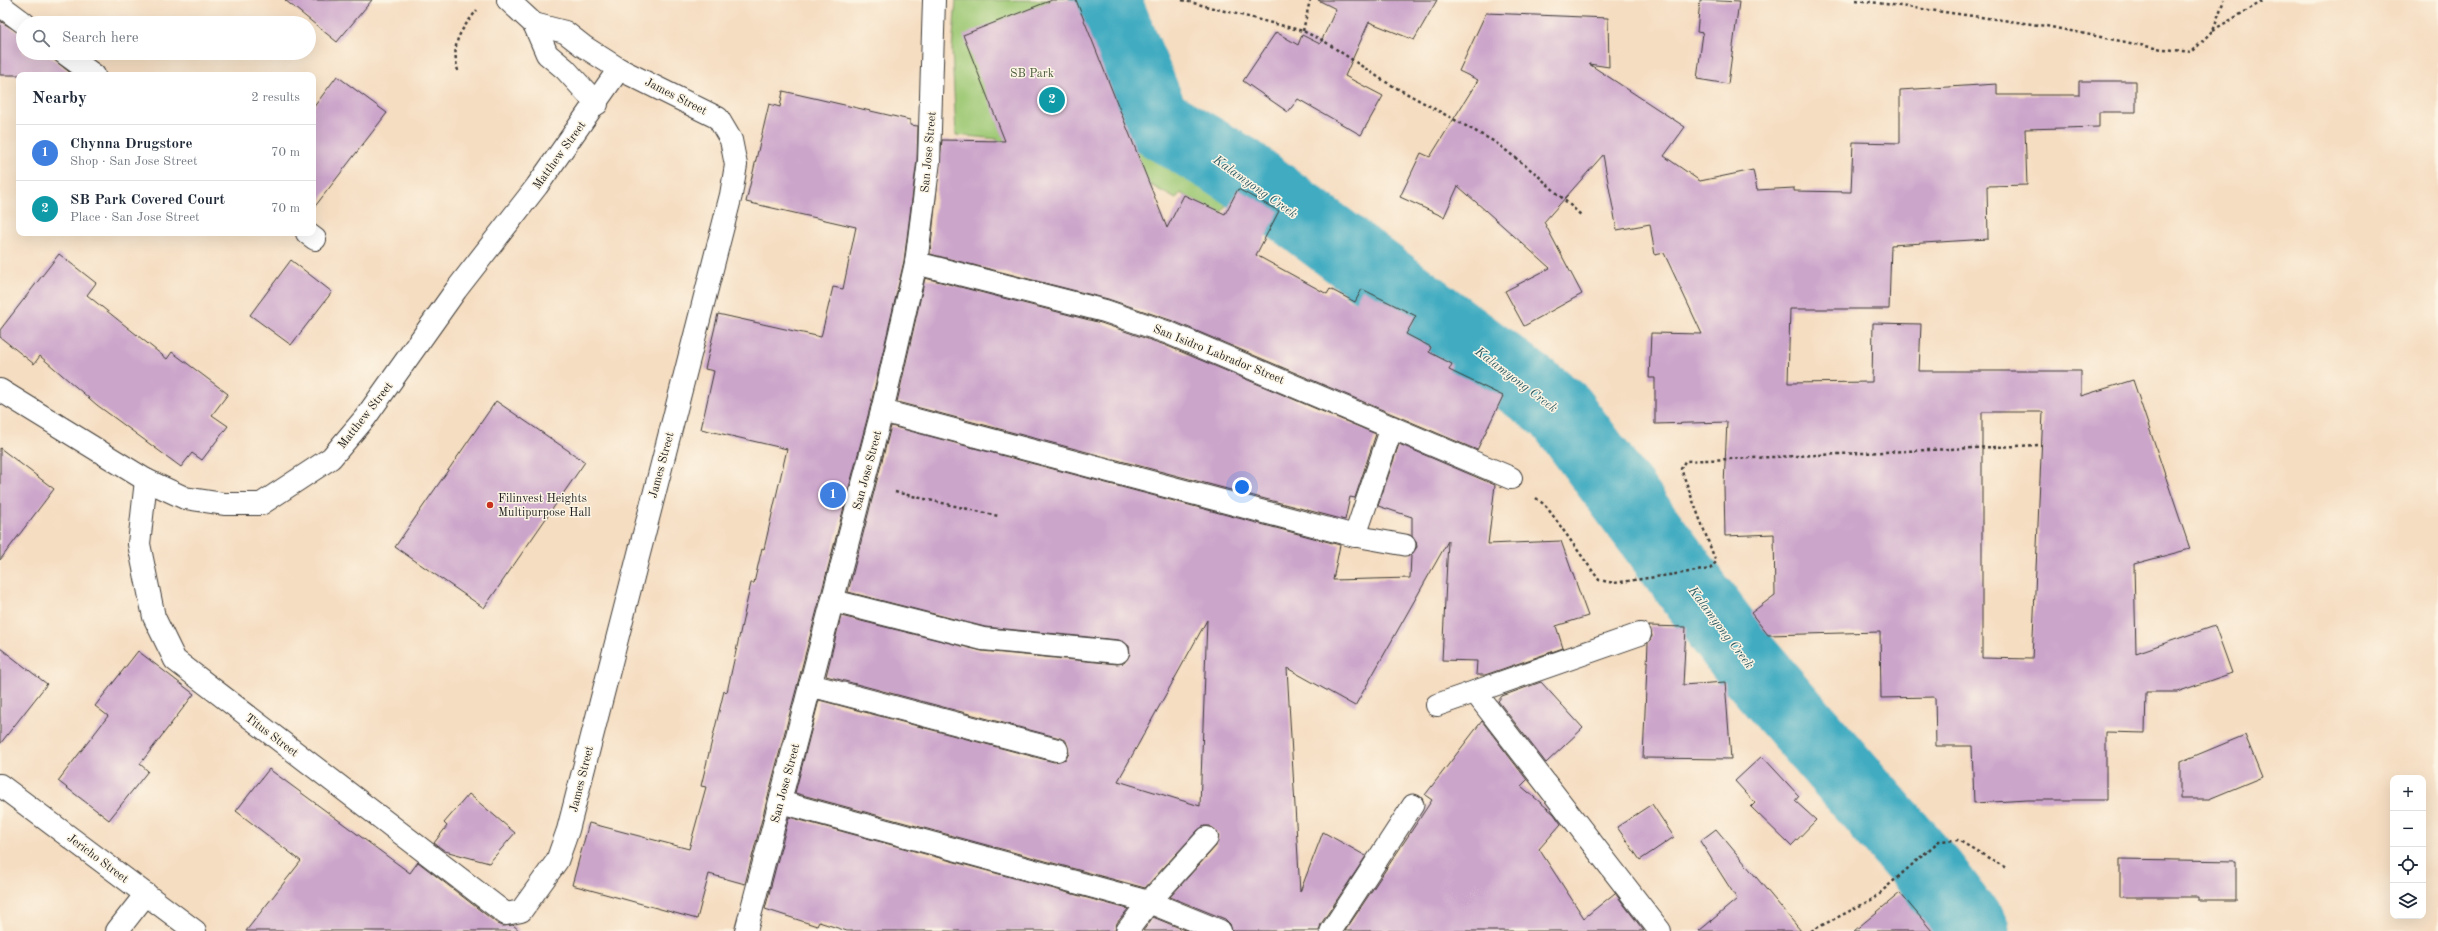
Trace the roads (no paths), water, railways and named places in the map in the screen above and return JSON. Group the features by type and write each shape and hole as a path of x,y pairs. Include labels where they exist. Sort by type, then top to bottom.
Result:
{"street":[{"path":"508,0 534,24 547,54 565,69 596,104"},
{"name":"San Jose Street","path":"746,931 882,411 916,263 929,161 934,0"},
{"path":"0,5 16,17"},
{"name":"James Street","path":"521,911 556,860 568,830 731,195 736,165 731,140 718,118 619,69 583,46 565,32 534,24"},
{"path":"74,60 90,72"},
{"name":"Matthew Street","path":"0,390 146,480 185,498 224,504 261,504 330,458 366,418 456,290 537,186 596,104 619,69"},
{"name":"San Isidro Labrador Street","path":"916,263 1105,311 1169,333 1511,478"},
{"path":"882,411 1355,536 1392,428"},
{"name":"Titus Street","path":"146,480 140,544 154,617 175,660 506,914 521,911"},
{"path":"833,601 982,639 1118,652"},
{"path":"1437,705 1640,634"},
{"path":"810,685 1057,750"},
{"path":"1475,692 1660,931"},
{"name":"Jericho Street","path":"0,785 195,931"},
{"path":"780,802 1149,902 1220,931"},
{"path":"1127,931 1149,902 1207,838"},
{"path":"116,931 146,894"}],"lane":[{"path":"1355,536 1405,545"},
{"path":"1331,931 1413,805"}],"waterway":[{"name":"Kalamyong Creek","path":"1105,0 1155,121 1238,170 1559,410 1740,654 1931,874 1974,931"}],"place":[{"name":"SB Park Covered Court","path":"1052,100"},
{"name":"Chynna Drugstore","path":"833,495"},
{"name":"Filinvest Heights Multipurpose Hall","path":"490,505"}],"park label":[{"name":"SB Park","path":"1032,73"}]}
